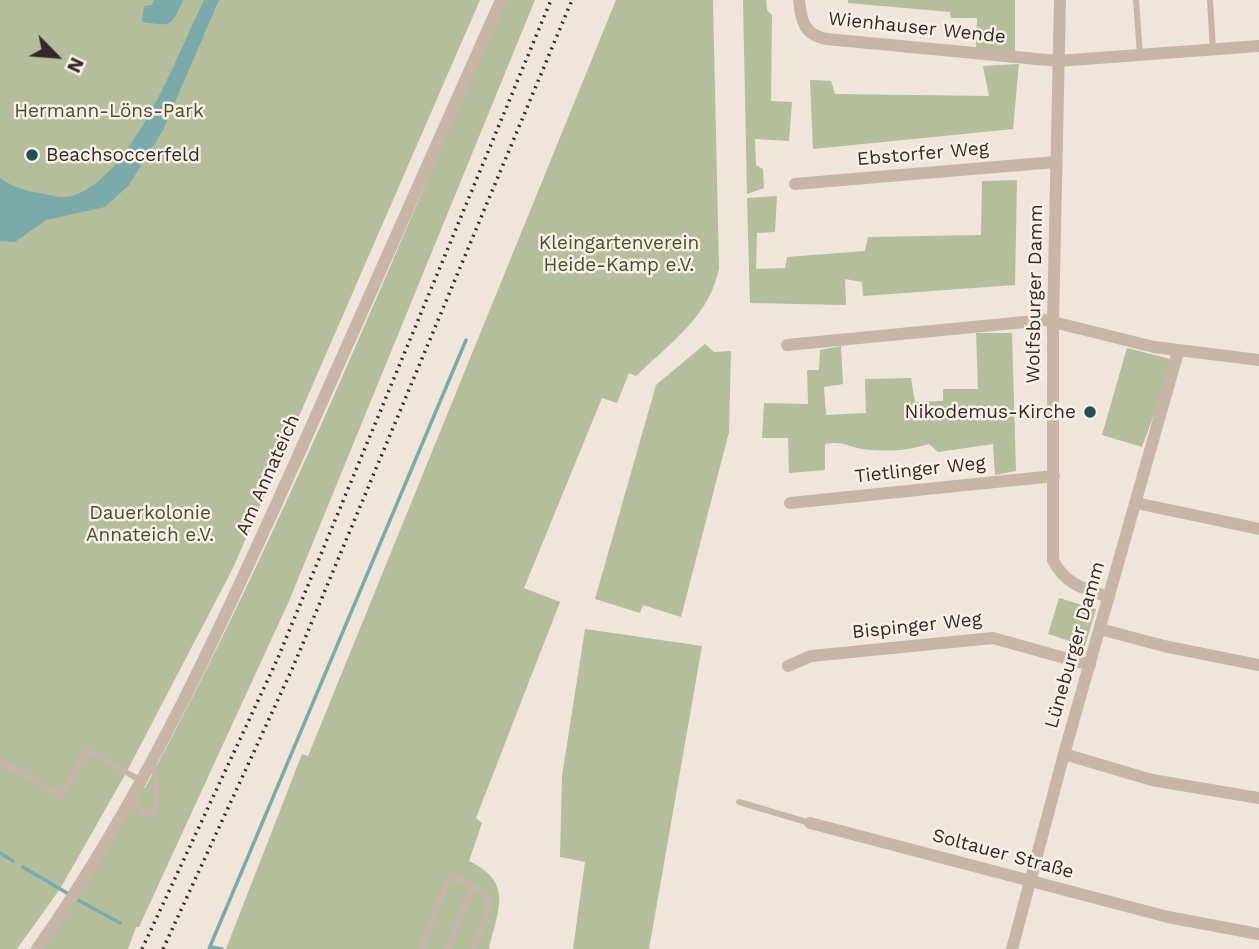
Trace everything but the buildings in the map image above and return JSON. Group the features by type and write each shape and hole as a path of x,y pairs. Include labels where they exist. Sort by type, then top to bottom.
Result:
{"street":[{"name":"Am Annateich","path":"37,949 76,892 131,797 229,609 501,0"},
{"name":"Wienhauser Wende","path":"799,0 802,22 811,35 819,38 1058,61 1259,46"},
{"name":"Wolfsburger Damm","path":"1060,0 1055,162 1053,560 1060,575 1072,584 1109,597"},
{"name":"Ebstorfer Weg","path":"795,184 1055,162"},
{"path":"787,345 1045,320 1178,352 1259,360"},
{"name":"Lüneburger Damm","path":"1012,949 1063,754 1178,352"},
{"name":"Tietlinger Weg","path":"790,503 1054,476"},
{"path":"1136,503 1259,529"},
{"path":"1100,629 1259,666"},
{"name":"Bispinger Weg","path":"788,666 811,656 993,638 1090,664"},
{"path":"1063,754 1152,780 1259,798"},
{"name":"Soltauer Straße","path":"810,823 1168,917 1259,934"}],"lane":[{"path":"1136,0 1140,55"},
{"path":"1210,0 1213,50"},
{"path":"0,761 61,796 87,750 140,780"},
{"path":"131,797 145,814 153,813 157,801 153,756"},
{"name":"Soltauer Straße","path":"739,802 810,823"},
{"path":"424,949 421,948 450,876 472,885 487,897 489,908 473,949"},
{"path":"447,949 472,885"}],"green space":[{"name":"Dauerkolonie Annateich e.V.","path":"0,0 480,0 233,568 126,773 60,889 17,949 0,949"},
{"path":"505,0 535,0 289,601 139,927 136,927 128,949 32,949 137,784 145,788 195,693 333,398"},
{"name":"Kleingartenverein Heide-Kamp e.V.","path":"616,0 713,0 719,268 707,300 687,328 636,376 629,373 617,403 602,398 524,588 560,602 476,818 482,823 469,861 492,878 499,898 489,949 226,949 302,754 308,756"},
{"path":"743,0 766,0 767,10 772,15 771,101 792,102 789,141 755,139 756,165 763,169 764,188 747,194"},
{"path":"848,0 1015,0 1015,52 976,48 977,18 951,18 950,12 848,3"},
{"path":"1019,64 1013,129 813,149 810,80 831,81 835,94 989,96 983,66"},
{"path":"1017,180 1015,285 863,296 862,282 845,279 846,305 750,303 747,198 777,196 775,232 757,233 756,269 785,268 787,257 865,251 868,237 981,235 982,181"},
{"path":"976,333 1012,333 1016,471 995,475 993,444 938,452 929,444 888,451 836,443 825,444 825,470 789,473 788,438 762,438 764,403 808,404 807,370 819,370 820,350 841,346 843,384 824,387 826,415 866,413 865,379 911,378 915,402 943,401 943,389 978,389"},
{"path":"705,344 714,352 731,351 729,432 681,617 643,605 640,613 595,599 656,385"},
{"path":"1127,348 1174,360 1142,447 1102,435"},
{"path":"1059,598 1096,609 1085,646 1048,634"},
{"path":"585,629 702,646 649,949 573,949 585,862 560,857 562,776"}],"water":[{"path":"154,0 183,0 176,16 169,23 142,22 144,6 152,5"},
{"path":"204,0 219,0 163,130 129,185 105,207 46,220 15,242 0,241 0,178 23,189 66,197 89,188 110,170 149,115"}],"waterway":[{"path":"209,949 466,340"},
{"path":"0,853 13,861"},
{"path":"23,867 67,893"},
{"path":"76,899 120,923"},
{"path":"210,947 222,949"}],"railway":[{"path":"142,949 277,660 551,0"},
{"path":"163,949 293,667 572,0"}],"place":[{"name":"Beachsoccerfeld","path":"32,155"},
{"name":"Nikodemus-Kirche","path":"1090,412"}],"park label":[{"name":"Hermann-Löns-Park","path":"109,111"}]}
